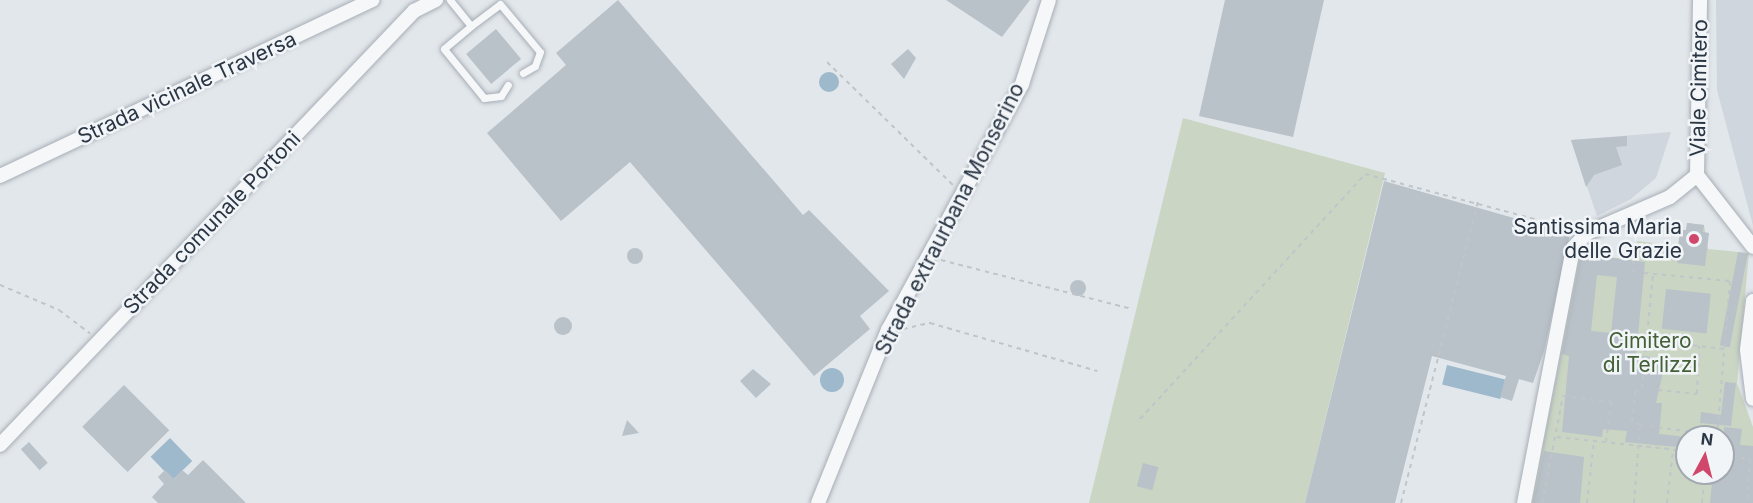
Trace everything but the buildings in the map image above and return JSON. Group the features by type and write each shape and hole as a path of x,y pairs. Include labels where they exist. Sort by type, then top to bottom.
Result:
{"street":[{"name":"Strada vicinale Traversa","path":"0,176 373,0"},
{"name":"Strada extraurbana Monserino","path":"818,503 888,330 966,193 1022,84 1049,0"},
{"name":"Viale Cimitero","path":"1697,175 1700,0"},
{"name":"Strada comunale Portoni","path":"0,445 428,1"},
{"path":"1524,503 1573,248 1587,233 1670,197 1697,175 1752,244"},
{"path":"1753,301 1747,350 1753,399"}],"lane":[{"path":"450,0 471,26"},
{"path":"507,86 501,96 484,98 444,49 500,4 540,52 535,66 523,73"}],"path":[{"path":"827,62 966,193"},
{"path":"1140,419 1358,177 1374,174 1478,200 1587,233"},
{"path":"1401,503 1478,200"},
{"path":"929,258 1132,309"},
{"path":"1633,260 1634,273"},
{"path":"1644,273 1730,281 1718,425"},
{"path":"1653,274 1644,389 1635,392 1632,422 1675,430"},
{"path":"0,285 59,310 100,340"},
{"path":"888,330 930,323 1097,371"},
{"path":"1648,340 1724,349"},
{"path":"1658,390 1697,394 1699,346"},
{"path":"1542,503 1557,437 1563,396 1611,402 1606,442"},
{"path":"1634,503 1640,425"},
{"path":"1557,437 1673,450 1667,503"},
{"path":"1587,503 1594,441"},
{"path":"1735,457 1750,459 1746,503"},
{"path":"1702,503 1704,485"}],"shaded area":[{"path":"1716,0 1753,0 1753,226 1717,90"},
{"path":"1671,132 1656,178 1631,199 1597,216 1571,140"}],"green space":[{"path":"1183,118 1385,173 1305,503 1089,503"},
{"name":"Cimitero di Terlizzi","path":"1688,223 1704,225 1708,249 1749,253 1737,383 1753,427 1753,503 1532,503 1580,254 1635,260 1637,241 1678,246 1680,230 1686,230"}],"water":[{"path":"829,72 836,75 839,82 836,89 829,92 822,89 819,82 822,75"},
{"path":"1447,365 1505,380 1500,399 1442,384"},
{"path":"832,368 840,372 844,380 840,388 832,392 824,388 820,380 824,372"},
{"path":"170,438 192,461 173,480 151,457"}],"place":[{"name":"Santissima Maria delle Grazie","path":"1694,239"}]}
